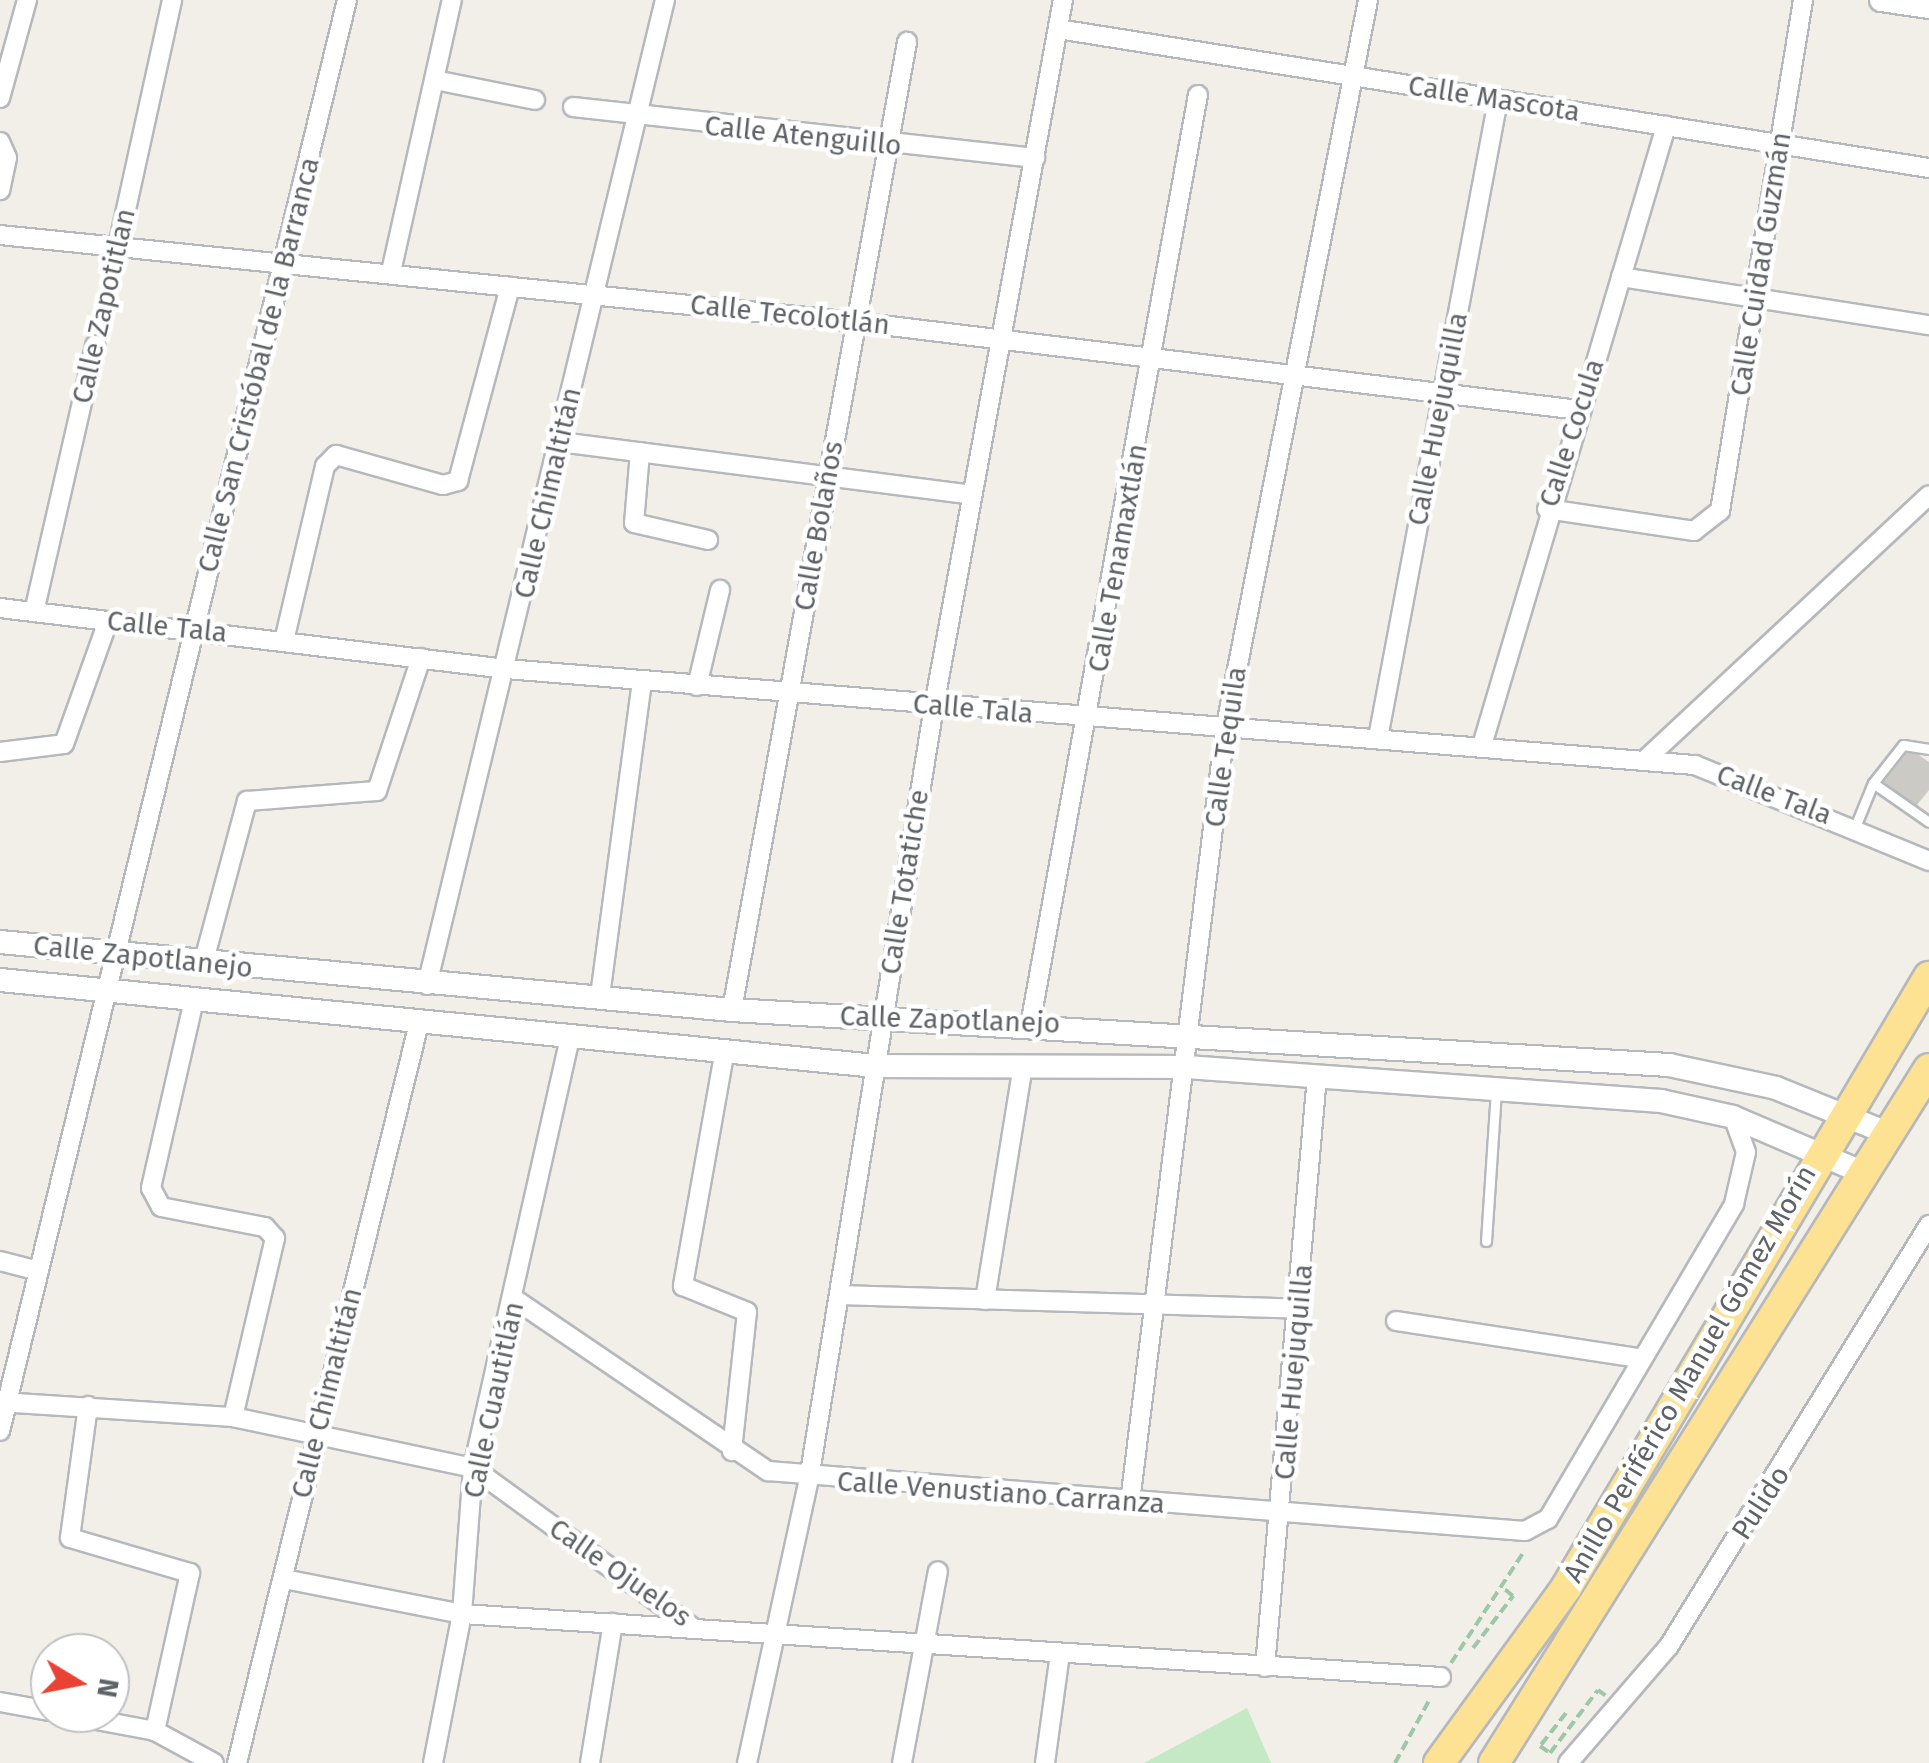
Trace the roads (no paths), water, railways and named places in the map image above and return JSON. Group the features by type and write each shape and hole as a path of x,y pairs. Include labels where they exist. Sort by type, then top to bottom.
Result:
{"highway":[{"name":"Anillo Periférico Manuel Gómez Morín","path":"1439,1763 1566,1588 1820,1150 1929,977"},
{"name":"Anillo Periférico Manuel Gómez Morín","path":"1494,1763 1929,1070"}],"street":[{"path":"0,98 27,0"},
{"name":"Calle Zapotitlan","path":"118,246 172,0"},
{"name":"Calle San Cristóbal de la Barranca","path":"0,1430 3,1402 107,991 347,0"},
{"path":"391,272 452,0"},
{"name":"Calle Chimaltitán","path":"426,985 506,669 665,0"},
{"name":"Calle Totatiche","path":"747,1763 769,1637 809,1479 934,706 1063,0"},
{"name":"Calle Tequila","path":"1130,1502 1187,1067 1225,731 1368,0"},
{"name":"Calle Cuidad Guzmán","path":"1547,509 1694,532 1711,526 1756,298 1803,0"},
{"path":"1882,0 1929,8"},
{"name":"Calle Mascota","path":"1058,30 1929,168"},
{"name":"Calle Bolaños","path":"732,1010 908,42"},
{"path":"436,80 535,100"},
{"name":"Calle Tenamaxtlán","path":"1031,1020 1089,719 1198,95"},
{"name":"Calle Huejuquilla","path":"1378,738 1498,100"},
{"name":"Calle Atenguillo","path":"573,107 635,120 1034,158"},
{"name":"Calle Cocula","path":"1483,742 1547,509 1666,126"},
{"path":"0,142 8,158 0,190"},
{"name":"Calle Tecolotlán","path":"0,234 857,322 1153,363 1579,410"},
{"path":"1622,276 1929,325"},
{"path":"284,641 325,466 336,455 443,485 458,481 510,287"},
{"name":"Calle Zapotitlan","path":"34,612 95,345"},
{"path":"560,442 971,494"},
{"path":"640,452 634,522 708,540"},
{"path":"1644,760 1929,495"},
{"path":"697,686 720,590"},
{"name":"Calle Tala","path":"0,608 506,669 1225,731 1483,742 1644,760 1720,772 1929,861"},
{"path":"0,752 64,744 108,621"},
{"path":"204,964 247,800 378,791 421,658"},
{"path":"600,996 642,681"},
{"name":"Calle Zapotlanejo","path":"0,942 426,985 600,996 732,1010 883,1019 1031,1020 1669,1065 1844,1110 1890,1134"},
{"name":"Calle Zapotlanejo","path":"0,980 876,1066 1187,1067 1661,1101 1732,1117 1820,1150 1866,1174"},
{"path":"194,1000 151,1188 161,1207 265,1226 275,1238 233,1417"},
{"name":"Calle Chimaltitán","path":"237,1763 419,1023"},
{"name":"Calle Cuautitlán","path":"433,1763 462,1614 473,1468 516,1300 570,1038"},
{"path":"724,1054 683,1286 747,1312 732,1451"},
{"path":"985,1300 1023,1066"},
{"name":"Calle Huejuquilla","path":"1265,1667 1302,1309 1318,1076"},
{"path":"1396,1321 1638,1358 1734,1204 1746,1152 1732,1117"},
{"name":"Pulido","path":"1568,1763 1669,1646 1929,1225"},
{"path":"0,1261 38,1271"},
{"path":"839,1295 1302,1309"},
{"name":"Calle Venustiano Carranza","path":"516,1300 732,1451 809,1479 1538,1528 1638,1358"},
{"name":"Calle Ojuelos","path":"3,1402 233,1417 473,1468 692,1628 769,1637 924,1643 1441,1677"},
{"path":"88,1406 70,1538 190,1573 155,1731"},
{"path":"902,1763 938,1570"},
{"path":"284,1579 462,1614 692,1628"},
{"path":"590,1763 612,1623"},
{"path":"1045,1763 1060,1653"},
{"path":"0,1702 30,1707"},
{"path":"130,1726 155,1731 214,1763"}],"lane":[{"path":"1855,827 1873,782 1903,745 1929,748"},
{"path":"1873,782 1929,822"},
{"path":"1486,1241 1496,1089"}]}
